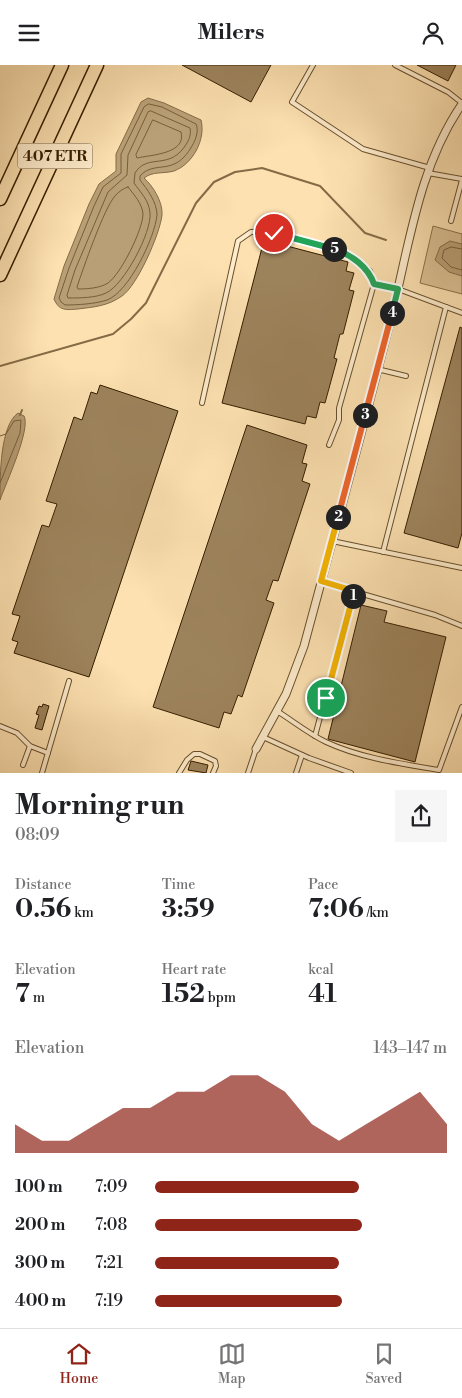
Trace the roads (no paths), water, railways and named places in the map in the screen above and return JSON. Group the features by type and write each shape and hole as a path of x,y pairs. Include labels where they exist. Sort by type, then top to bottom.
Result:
{"highway":[{"name":"407 ETR","path":"0,199 62,65"},
{"name":"407 ETR","path":"0,275 97,65"}],"street":[{"path":"256,749 261,736 286,693 304,647 378,369 420,197 437,147 462,104"}],"lane":[{"path":"313,65 292,103 363,149 429,171 462,179 451,221"},
{"path":"395,65 448,93 462,104"},
{"path":"202,403 238,241 251,231 266,231 337,250 370,271 374,284 340,408 339,421 329,445"},
{"path":"374,284 398,289 462,313"},
{"path":"383,552 446,307"},
{"path":"378,369 406,376"},
{"path":"332,541 462,568"},
{"path":"321,581 435,615 462,626"},
{"path":"315,736 354,591"},
{"path":"42,773 69,681"},
{"path":"276,710 315,736 339,747 397,763 439,770 462,707"},
{"path":"0,726 16,733 30,746 48,753"},
{"path":"261,736 302,755 351,773"},
{"path":"24,765 30,746"},
{"path":"248,773 256,749"},
{"path":"179,773 194,753 215,761 216,766 213,773"},
{"path":"296,773 302,755"}],"water":[{"path":"148,98 164,103 201,120 202,135 200,143 192,157 181,168 174,171 151,174 144,178 157,195 162,215 147,259 128,290 122,296 106,304 70,310 63,309 58,306 54,299 64,266 99,184 116,171 116,154 141,102"},
{"path":"450,241 462,244 462,276 449,272 435,260 440,247"},
{"path":"18,413 24,416 24,432 17,457 0,500 4,440 12,419"}],"waterway":[{"path":"0,366 113,334 146,303 196,203 214,182 235,172 262,168 320,186 365,233 386,240"},
{"path":"20,415 22,410"}]}
